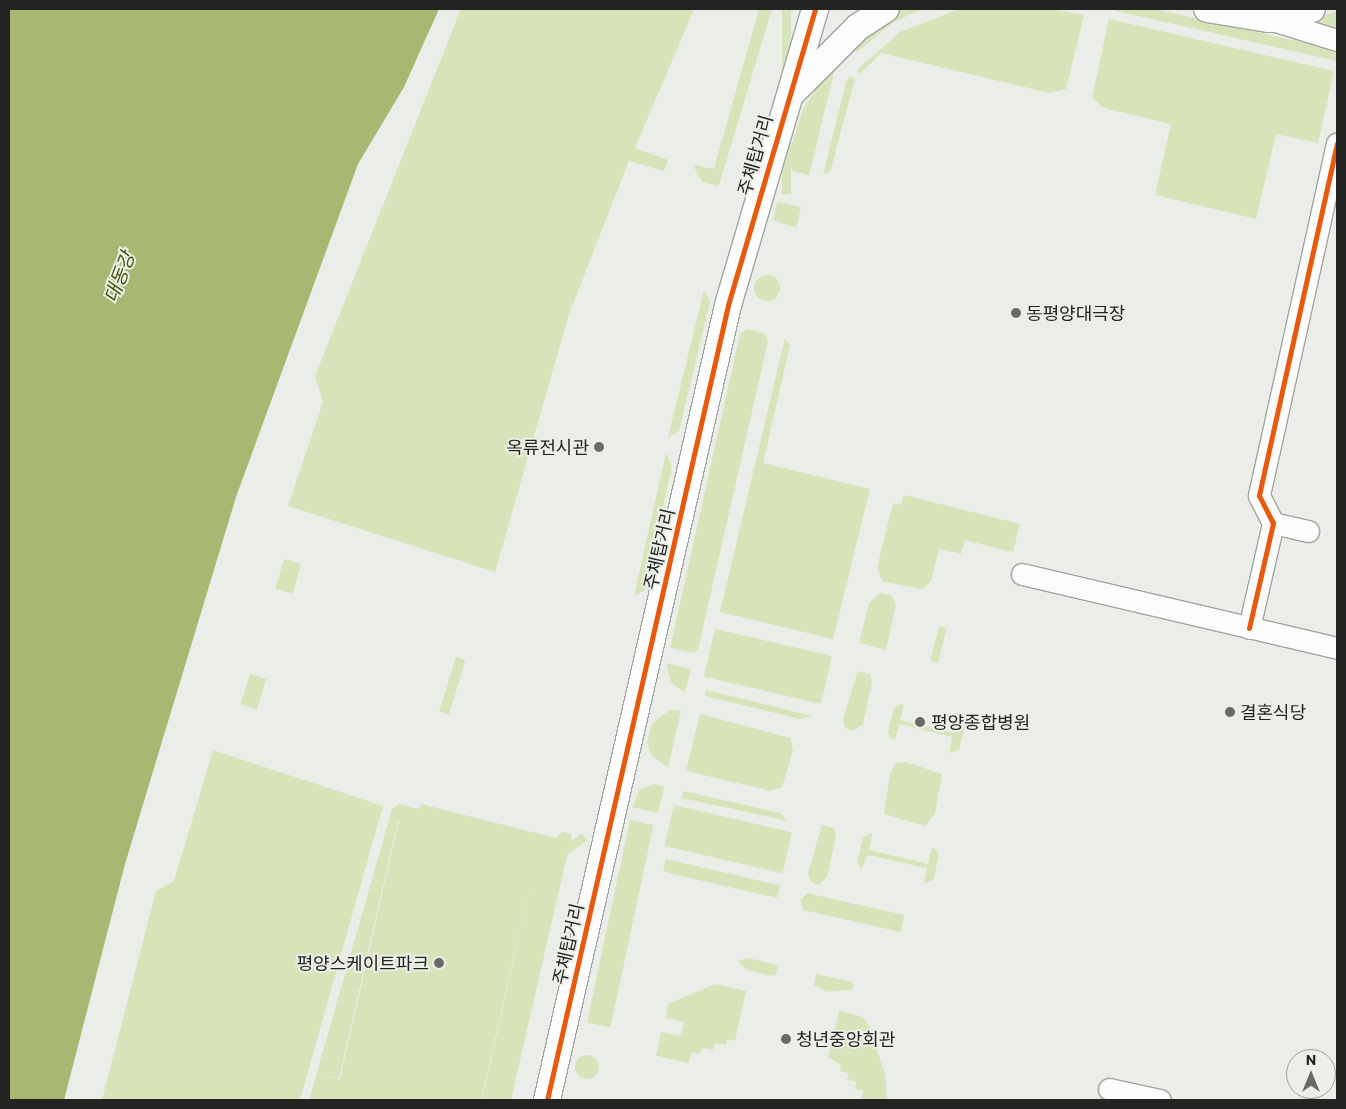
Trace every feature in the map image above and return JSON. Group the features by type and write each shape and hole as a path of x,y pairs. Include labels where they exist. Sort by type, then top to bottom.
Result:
{"main road":[{"name":"주체탑거리","path":"547,1100 728,305 785,100 815,9"},
{"path":"822,9 840,27 858,27"},
{"path":"785,100 858,27 886,9"},
{"path":"1207,9 1292,13"}],"street":[{"path":"1292,13 1337,40"},
{"path":"1249,628 1272,523 1259,495 1331,205 1337,144"},
{"path":"1272,523 1308,530"},
{"path":"1022,574 1337,648"},
{"path":"1109,1089 1160,1100"}],"shaded area":[{"path":"461,9 694,9 635,148 668,160 664,171 629,161 569,314 495,572 288,506 323,402 315,376"},
{"path":"759,9 772,9 720,182 718,186 702,182 693,165 714,169"},
{"path":"782,9 791,9 791,194 782,194"},
{"path":"899,9 922,9 894,22 857,52 854,48"},
{"path":"959,9 1051,9 1084,15 1066,89 1050,93 881,53 860,74 857,70 900,32"},
{"path":"1154,9 1337,50 1337,61 1112,10"},
{"path":"1337,11 1337,32 1305,22"},
{"path":"1109,19 1334,71 1318,143 1276,134 1256,219 1155,195 1171,124 1104,108 1092,98"},
{"path":"838,56 809,175 793,171 787,160 803,109"},
{"path":"851,76 855,79 830,172 823,175 846,82"},
{"path":"777,202 801,207 796,228 773,220"},
{"path":"767,275 776,279 780,288 776,297 767,301 758,297 754,288 758,279"},
{"path":"704,290 710,302 679,431 668,438"},
{"path":"747,329 764,333 768,341 698,650 694,653 670,648 740,334"},
{"path":"785,338 790,345 763,463 870,489 833,639 720,612"},
{"path":"666,453 672,466 645,590 634,596"},
{"path":"904,495 1020,524 1013,552 965,540 961,554 939,549 931,581 923,589 883,582 877,568 893,503 901,505"},
{"path":"284,559 301,564 293,594 275,589"},
{"path":"880,593 891,595 896,605 886,650 859,643 869,603"},
{"path":"939,626 947,628 938,663 930,661"},
{"path":"715,629 832,656 821,704 704,677"},
{"path":"456,657 466,660 449,714 439,712"},
{"path":"666,663 691,669 685,692 671,683"},
{"path":"858,671 870,674 872,682 863,724 853,731 845,728 843,719"},
{"path":"250,674 266,679 257,710 241,705"},
{"path":"706,690 812,716 800,719 705,696"},
{"path":"900,704 904,705 900,720 953,733 960,718 965,725 959,750 949,753 952,737 899,724 895,740 891,739 888,732 894,708"},
{"path":"669,710 681,710 668,768 652,756 647,743 652,724"},
{"path":"700,714 790,738 793,750 782,787 771,791 686,771"},
{"path":"213,750 383,806 300,1100 102,1100 156,891 174,881"},
{"path":"906,762 942,774 935,814 925,826 884,814 890,773 896,763"},
{"path":"655,784 664,787 658,813 633,807 639,790"},
{"path":"683,791 780,813 788,821 682,798"},
{"name":"평양스케이트파크","path":"399,804 420,809 421,804 556,838 563,832 572,834 511,1100 482,1100 538,851 481,1100 309,1100 392,809","holes":["399,820 340,1079 319,1075 339,1078"]},
{"path":"674,805 792,832 782,873 665,846"},
{"path":"630,820 653,825 610,1027 587,1022"},
{"path":"822,825 834,828 836,836 827,877 818,885 810,881 808,873"},
{"path":"582,833 587,840 366,1001 360,994"},
{"path":"872,834 869,850 928,864 932,848 936,849 939,856 933,880 924,884 927,868 868,855 861,869 857,862 863,838"},
{"path":"666,859 780,885 777,898 663,872"},
{"path":"807,893 904,915 901,932 803,910 801,900"},
{"path":"748,958 778,965 775,976 747,970 738,961"},
{"path":"816,974 852,982 854,989 827,992 814,985"},
{"path":"715,984 746,991 735,1041 727,1039 726,1045 715,1043 713,1050 702,1048 700,1054 691,1052 689,1063 656,1056 661,1032 681,1036 684,1022 666,1018 668,1004"},
{"path":"839,1011 863,1017 869,1026 885,1074 887,1100 861,1099 863,1091 855,1089 856,1082 847,1080 849,1073 840,1071 841,1065 828,1057"},
{"path":"587,1055 592,1056 598,1062 598,1072 592,1078 587,1079 582,1078 576,1072 575,1067 576,1062 582,1056"}],"water":[{"name":"대동강","path":"9,9 439,9 404,87 358,164 236,497 125,864 64,1100 9,1100"}],"cycle path":[{"path":"547,1100 728,305 815,9"},
{"path":"1249,628 1273,523 1259,495 1337,144"}],"place":[{"name":"동평양대극장","path":"1016,313"},
{"name":"옥류전시관","path":"599,447"},
{"name":"결혼식당","path":"1230,712"},
{"name":"평양종합병원","path":"920,722"},
{"name":"평양스케이트파크","path":"439,963"},
{"name":"청년중앙회관","path":"786,1039"}]}
